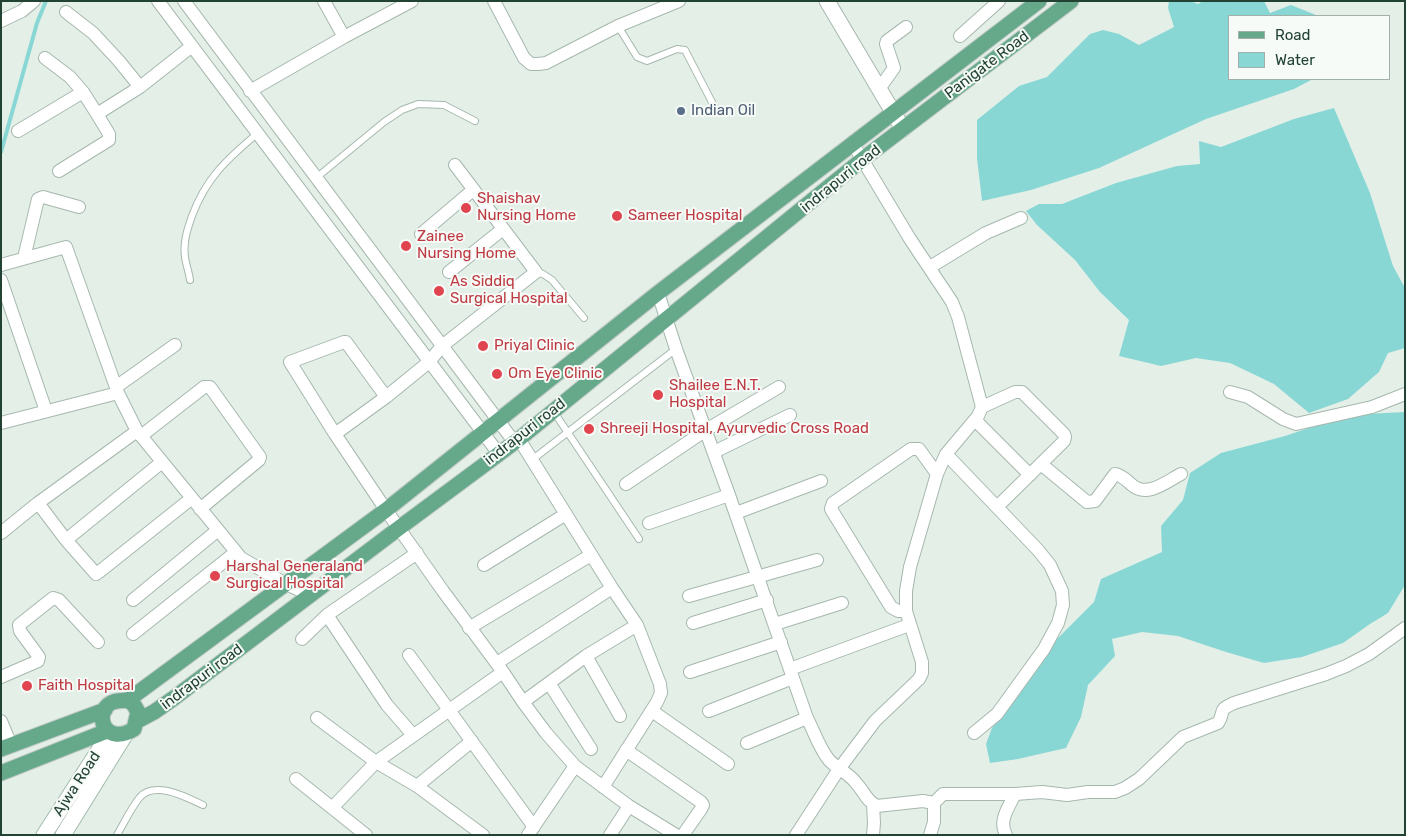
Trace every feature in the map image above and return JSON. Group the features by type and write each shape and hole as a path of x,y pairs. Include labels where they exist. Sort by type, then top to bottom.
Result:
{"main road":[{"path":"827,1 903,129"},
{"name":"Panigate Road","path":"893,112 1039,1"},
{"name":"Panigate Road","path":"903,129 1071,1"},
{"name":"indrapuri road","path":"128,700 386,510 658,293 893,112"},
{"name":"indrapuri road","path":"137,721 174,698 517,441 863,159 903,129"},
{"path":"1,773 114,733 134,729 138,712 128,700 116,701 108,705 105,710 103,718 114,733"},
{"path":"6,747 105,710"},
{"name":"Ajwa Road","path":"44,835 114,733"},
{"name":"Ajwa Road","path":"63,835 114,733"}],"street":[{"path":"1,21 22,11 34,1"},
{"path":"158,1 499,454"},
{"path":"184,1 498,421 533,459 591,555 637,625 660,684 661,693 652,711 604,787"},
{"path":"324,1 344,37"},
{"path":"250,91 344,37 412,1"},
{"path":"494,1 524,58 531,64 555,59 618,26 678,1"},
{"path":"960,36 999,1"},
{"path":"66,12 99,39 140,87"},
{"path":"879,89 894,68 886,44 906,27"},
{"path":"97,114 140,87 192,46"},
{"path":"45,58 70,76 83,92 109,134 109,140 59,171"},
{"path":"18,131 83,92"},
{"path":"802,833 839,769 875,721 914,684 922,673 922,662 906,611 906,591 910,567 937,474 946,454 975,420 982,407 958,317 946,290 888,204 853,144"},
{"path":"335,434 386,397 429,362 442,346 536,272 455,165"},
{"path":"421,234 473,190"},
{"path":"24,258 38,199 43,197 79,207"},
{"path":"930,267 986,232 1021,218"},
{"path":"449,272 503,230"},
{"path":"1,265 63,247 67,248 117,390 139,433 241,558 286,584 310,595"},
{"path":"1,280 46,412"},
{"path":"658,293 666,321 730,495 807,718 823,751 829,760 857,783 868,800 877,806 923,801 934,803"},
{"path":"386,397 346,342 292,360 290,364 386,510 546,733 575,766 629,806 676,835"},
{"path":"1,423 46,412 117,390 175,345"},
{"path":"626,484 706,430 778,386"},
{"path":"1,533 38,502 204,387 210,387 260,457 259,460 200,509"},
{"path":"982,407 1015,392 1022,392 1065,437 1064,441 997,508"},
{"path":"1230,392 1248,396 1283,419 1296,424 1372,407 1405,394"},
{"path":"714,452 790,415"},
{"path":"975,420 1030,475"},
{"path":"906,611 898,611 891,607 831,509 831,506 911,449 919,449 937,474"},
{"path":"946,454 1038,550 1050,565 1062,592 1063,605 1058,623 1044,649 997,714 974,733"},
{"path":"66,540 162,462"},
{"path":"1041,464 1087,502 1095,501 1116,474 1119,474 1136,488 1143,491 1149,490 1181,474"},
{"path":"736,513 821,481"},
{"path":"649,523 730,495"},
{"path":"38,502 66,540 96,574 192,498"},
{"path":"484,565 566,514"},
{"path":"133,600 218,530"},
{"path":"133,634 236,552"},
{"path":"302,639 327,615 416,553"},
{"path":"469,628 591,555"},
{"path":"688,596 817,560"},
{"path":"332,808 376,762 448,710 500,667 612,588"},
{"path":"1,677 38,661 39,657 20,631 19,625 53,598 59,600 98,642"},
{"path":"692,623 766,600"},
{"path":"775,624 842,603"},
{"path":"327,615 387,705 413,735"},
{"path":"709,711 792,673 909,624"},
{"path":"523,702 586,656 637,625"},
{"path":"930,835 934,822 934,803 942,794 1042,792 1067,795 1088,792 1115,792 1125,788 1140,779 1184,737 1218,722 1221,710 1224,707 1346,666 1382,645 1405,628"},
{"path":"690,672 781,642"},
{"path":"409,654 472,741 531,831 575,766"},
{"path":"586,656 620,716"},
{"path":"549,683 591,749"},
{"path":"652,711 728,764"},
{"path":"317,718 376,762 417,786 483,835"},
{"path":"747,743 807,718"},
{"path":"1,721 6,747"},
{"path":"417,786 472,741"},
{"path":"626,750 701,802 703,805 701,809 683,835"},
{"path":"296,779 366,835"},
{"path":"1006,835 1003,829 1003,818 1015,794"},
{"path":"873,804 873,835"},
{"path":"610,835 629,806"}],"lane":[{"path":"618,26 637,57 641,60 647,61 677,49 685,50 715,108"},
{"path":"316,178 384,122 402,110 418,104 444,105 475,121"},
{"path":"190,280 185,256 185,234 195,207 208,182 229,158 258,133"},
{"path":"536,272 548,276 584,318"},
{"path":"533,459 676,349"},
{"path":"553,411 639,539"},
{"path":"117,835 141,796 148,792 171,791 204,805"}],"water":[{"path":"1169,1 1190,1 1198,4 1203,1 1264,1 1270,13 1291,5 1316,15 1228,15 1228,80 1311,80 1294,89 1206,119 1099,168 1031,190 982,201 977,158 977,120 1019,86 1047,77 1090,34 1103,30 1119,34 1139,45 1174,27 1168,8"},
{"path":"1334,108 1370,193 1393,266 1405,288 1405,348 1388,353 1379,372 1348,399 1309,413 1274,384 1230,363 1196,358 1161,366 1119,356 1129,320 1100,292 1075,260 1037,225 1026,211 1039,204 1062,204 1116,183 1177,166 1200,164 1199,141 1221,147 1294,119"},
{"path":"1405,412 1405,585 1388,613 1343,643 1302,657 1264,663 1178,636 1142,632 1112,639 1115,656 1088,685 1081,717 1066,748 990,763 986,744 992,728 1052,644 1094,602 1101,579 1162,552 1161,526 1183,500 1190,473 1221,453 1285,436 1347,415"}],"waterway":[{"path":"1,152 37,23 46,1"}],"place":[{"name":"Indian Oil","path":"681,111"},
{"name":"Shaishav Nursing Home","path":"466,208"},
{"name":"Sameer Hospital","path":"617,216"},
{"name":"Zainee Nursing Home","path":"406,246"},
{"name":"As Siddiq Surgical Hospital","path":"439,291"},
{"name":"Priyal Clinic","path":"483,346"},
{"name":"Om Eye Clinic","path":"497,374"},
{"name":"Shailee E.N.T. Hospital","path":"658,395"},
{"name":"Shreeji Hospital, Ayurvedic Cross Road","path":"589,429"},
{"name":"Harshal Generaland Surgical Hospital","path":"215,576"},
{"name":"Faith Hospital","path":"27,686"}]}
